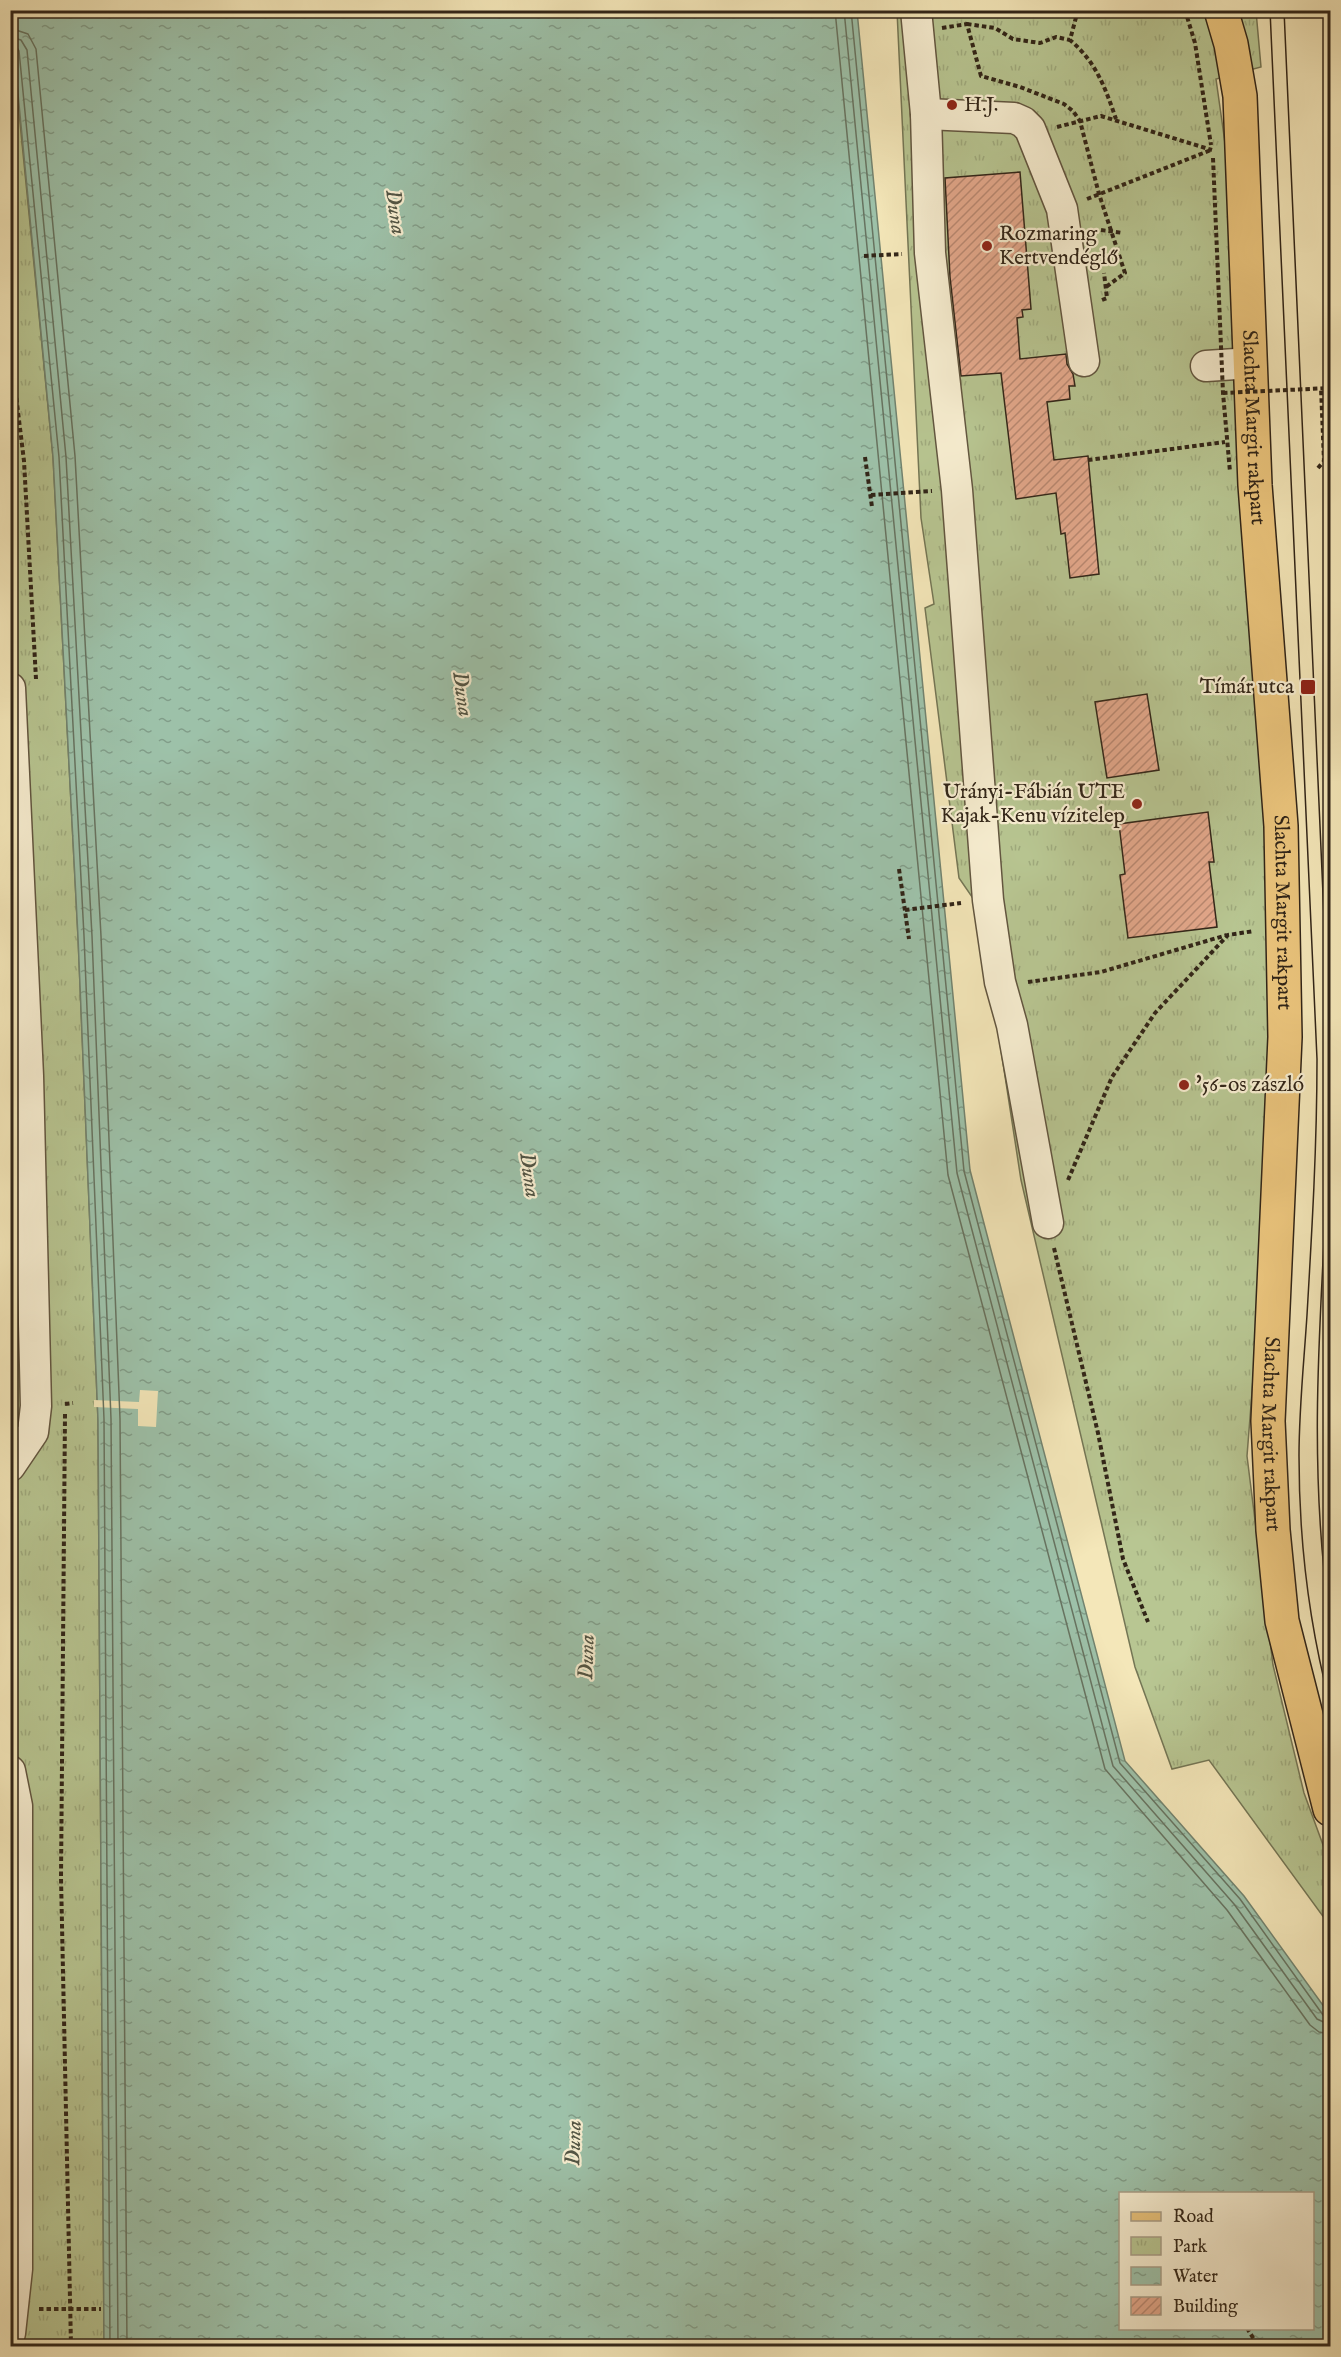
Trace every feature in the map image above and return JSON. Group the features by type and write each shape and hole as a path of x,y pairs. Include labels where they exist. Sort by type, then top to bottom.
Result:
{"main road":[{"name":"Slachta Margit rakpart","path":"1221,10 1231,44 1240,96 1256,485 1281,826 1285,1037 1268,1421 1273,1530 1282,1621 1330,1809"}],"street":[{"path":"916,10 926,114 930,253 957,490 988,900 1000,982 1012,1025 1048,1223"},
{"path":"926,114 1014,118 1023,122 1030,129 1062,209 1084,361"},
{"path":"1206,366 1251,363"},
{"path":"10,688 28,1076 36,1406 33,1432 10,1466"},
{"path":"10,1771 17,1806 17,2269 12,2320 15,2346"}],"path":[{"path":"1070,40 1078,10"},
{"path":"1185,10 1195,43 1213,158 1223,393 1230,472"},
{"path":"967,24 994,28 1013,39 1040,43 1056,37 1070,40 1087,55 1103,81 1116,120"},
{"path":"1080,121 1101,116 1212,150"},
{"path":"1099,194 1212,150"},
{"path":"1101,230 1123,233"},
{"path":"864,256 930,253"},
{"path":"1106,287 1125,273"},
{"path":"1318,468 1324,461 1321,388"},
{"path":"1223,393 1330,388"},
{"path":"1088,460 1232,441"},
{"path":"865,457 872,507"},
{"path":"871,495 957,490"},
{"path":"899,869 909,939"},
{"path":"905,910 988,900"},
{"path":"1000,982 1041,982 1101,972 1228,935 1259,930"},
{"path":"1148,1622 1123,1559 1098,1433 1048,1223 1071,1176 1112,1077 1155,1013 1228,935"},
{"path":"65,1404 73,1403"},
{"path":"44,2309 101,2309"},
{"path":"1248,2330 1258,2346"}],"green space":[{"path":"897,11 1256,11 1261,67 1216,79 1226,150 1283,996 1247,1456 1273,1665 1304,1793 1330,1864 1330,1926 1209,1760 1172,1769 1135,1667 1021,1180 979,907 959,878 925,608 934,604 921,518"},
{"path":"10,21 53,457 78,937 98,1420 104,2346 10,2346"}],"water":[{"name":"Duna","path":"10,11 857,11 970,1170 1125,1761 1244,1896 1330,2015 1330,2346 104,2346 98,1420 78,937 53,457"}],"pier":[{"path":"140,1390 158,1391 156,1427 138,1426 138,1409 94,1407 94,1400 139,1402"}],"building":[{"path":"1020,172 1031,309 1022,310 1023,317 1017,318 1020,359 1066,354 1075,386 1069,386 1070,399 1047,402 1054,460 1088,456 1099,574 1070,578 1065,533 1061,534 1056,493 1016,499 1001,373 961,376 950,277 945,178"},
{"path":"1147,694 1159,770 1107,778 1095,702"},
{"path":"1208,812 1214,862 1209,862 1217,927 1128,938 1120,875 1125,874 1119,824"}],"tram line":[{"path":"1270,10 1317,1059 1312,1219 1300,1420 1299,1487 1303,1549 1311,1612 1330,1704"},
{"path":"1284,10 1330,1053"},
{"path":"1330,1134 1320,1316 1317,1437 1323,1558 1330,1619"}],"place":[{"name":"H.J.","path":"952,105"},
{"name":"Rozmaring Kertvendéglő","path":"987,246"},
{"name":"Tímár utca","path":"1308,687"},
{"name":"Urányi-Fábián UTE Kajak-Kenu vízitelep","path":"1137,804"},
{"name":"'56-os zászló","path":"1184,1085"}]}
